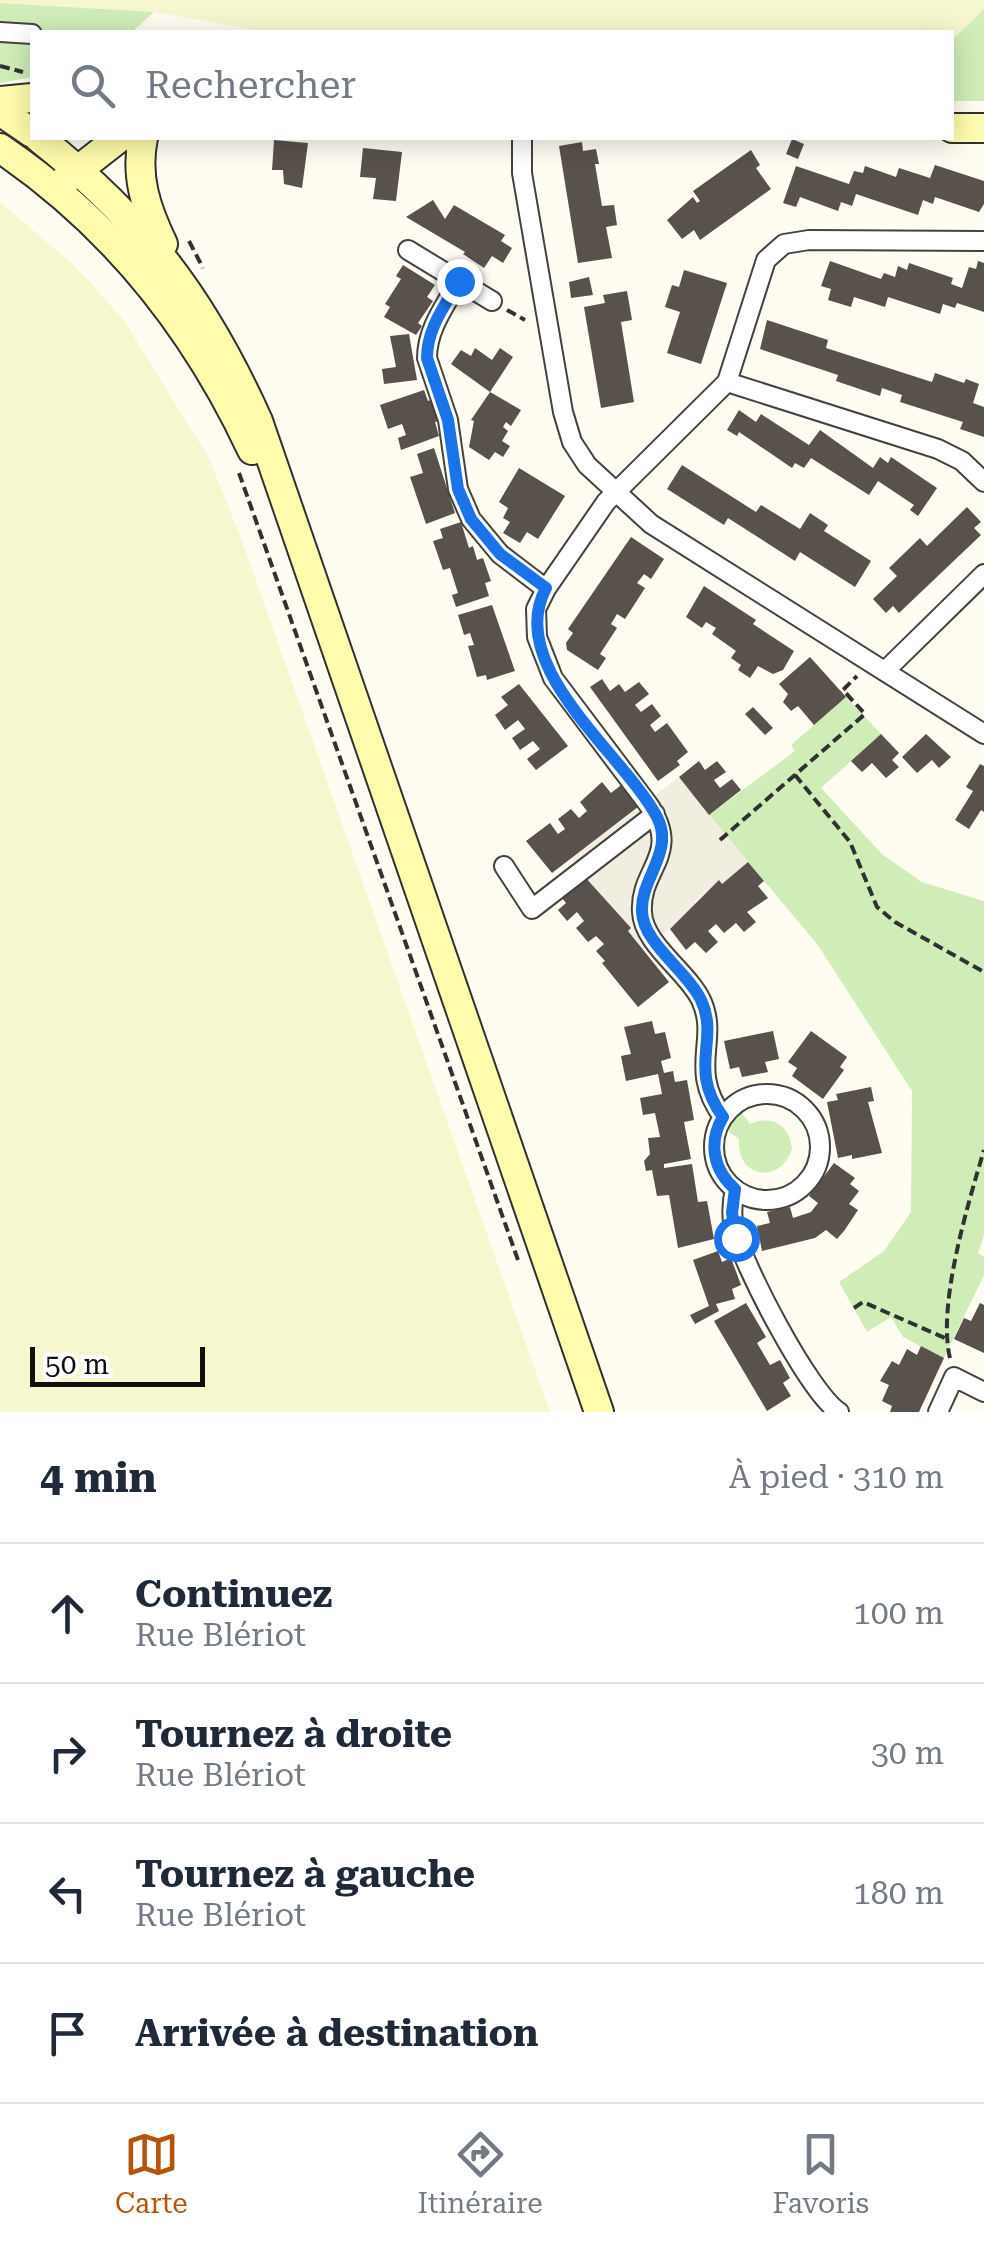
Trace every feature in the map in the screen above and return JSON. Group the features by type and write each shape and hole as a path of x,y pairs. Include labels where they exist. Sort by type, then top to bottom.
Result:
{"main road":[{"path":"0,101 30,86"},
{"path":"0,111 30,132"},
{"path":"954,128 984,128"},
{"path":"43,140 70,155 134,222 184,285"},
{"path":"54,187 70,155 113,140"},
{"path":"143,140 141,188 184,285 224,350 263,431 599,1412"},
{"path":"0,148 54,187 142,274 196,348 247,440 322,612"}],"street":[{"path":"0,32 30,34"},
{"path":"522,140 522,173 563,412 572,442 587,464 662,532 984,734"},
{"path":"723,1117 704,1080 703,1004 644,922 643,900 662,848 656,814 546,665 535,624 536,610 546,588 615,492 727,382 760,270 775,250 784,244 809,240 984,241"},
{"path":"408,250 492,300"},
{"path":"459,281 427,346 427,358 450,430 458,489 471,519 488,542 546,588"},
{"path":"727,382 938,450 962,462 984,482"},
{"path":"878,666 984,574"},
{"path":"504,866 532,908 656,814"},
{"path":"774,1094 801,1106 819,1138 812,1174 791,1194 762,1199 735,1189 714,1155 716,1132 723,1117 746,1098 774,1094"},
{"path":"735,1189 733,1225 758,1287 817,1392 839,1412"},
{"path":"938,1412 954,1378 984,1392"}],"path":[{"path":"0,66 30,85"},
{"path":"492,300 550,336"},
{"path":"233,460 247,489 512,1248 523,1270"},
{"path":"720,840 865,714 843,690 878,666"},
{"path":"795,775 850,842 877,907 894,922 984,972"},
{"path":"954,1378 945,1338 963,1223 984,1150"},
{"path":"854,1308 863,1302 945,1338"}],"green space":[{"path":"984,0 984,9 954,38 954,30 257,30 154,12 0,3"},
{"path":"0,3 154,12 134,30 30,30 30,77 0,83"},
{"path":"984,9 984,101 954,101 954,38"},
{"path":"0,202 75,266 123,319 209,458 241,538 550,1412 0,1412"},
{"path":"846,697 881,734 821,788 883,855 922,882 984,901 984,1235 978,1253 984,1257 984,1275 944,1358 903,1337 891,1317 867,1332 839,1282 884,1251 911,1212 912,1091 817,944 709,815 795,751 791,745"},
{"path":"741,1111 750,1124 772,1121 787,1133 792,1148 779,1168 760,1172 744,1162 739,1139 726,1130"}],"shaded area":[{"path":"679,777 748,862 694,902 696,906 644,950 571,859"}],"building":[{"path":"274,140 308,143 302,188 284,184 283,170 272,170"},
{"path":"792,140 804,144 798,159 786,154"},
{"path":"582,142 583,151 596,149 602,206 614,205 617,225 606,227 612,258 578,263 559,146"},
{"path":"363,148 402,152 396,201 373,199 376,178 360,177"},
{"path":"751,150 760,165 756,168 771,189 700,240 694,230 682,239 667,220 693,197 697,203 700,201 693,191"},
{"path":"935,165 984,181 984,204 979,212 935,197 933,204 923,200 918,215 856,194 852,206 841,202 838,211 800,197 796,207 783,203 796,166 849,184 854,171 863,173 865,166 896,177 899,168 930,178"},
{"path":"433,200 445,219 454,205 505,235 501,241 512,248 503,263 492,256 484,268 406,217"},
{"path":"830,261 881,279 884,273 895,277 898,266 907,270 909,263 953,278 951,284 962,288 969,267 976,269 978,261 984,263 984,312 957,303 955,308 943,304 940,314 888,297 885,307 854,297 851,307 828,300 831,289 821,286"},
{"path":"403,265 435,285 427,297 433,301 418,323 422,326 416,335 384,317 390,307 385,304 401,279 396,276"},
{"path":"684,270 727,283 701,364 667,353 680,312 665,307 672,285 679,287"},
{"path":"589,277 593,295 571,298 569,282"},
{"path":"627,291 632,320 621,322 634,402 601,408 584,307 605,303 603,295"},
{"path":"767,320 828,340 826,348 932,382 935,373 979,384 973,403 984,407 984,437 960,429 963,422 900,402 902,395 882,388 880,396 836,381 838,375 760,349"},
{"path":"409,334 417,380 384,384 382,369 396,367 390,336"},
{"path":"475,348 492,360 500,348 513,357 490,392 451,364 461,350 471,356"},
{"path":"424,390 428,401 433,399 439,436 401,450 398,438 406,435 402,424 388,429 380,405"},
{"path":"490,392 521,410 511,426 506,422 503,427 508,431 502,441 510,446 503,457 495,452 489,460 469,447 474,421 471,420"},
{"path":"739,410 756,422 761,414 809,445 820,430 873,468 880,457 888,463 891,457 937,488 918,516 910,510 914,505 878,481 869,495 811,458 804,468 795,463 792,468 739,432 737,436 727,430"},
{"path":"434,448 455,513 426,524 410,477 423,473 417,454"},
{"path":"682,465 756,512 761,505 800,529 810,513 828,525 824,531 871,561 855,587 800,552 795,561 728,518 724,525 667,489"},
{"path":"519,468 565,496 538,539 527,532 520,543 503,533 510,522 503,518 508,508 499,502"},
{"path":"967,507 981,522 974,528 981,535 899,613 893,606 886,613 873,599 897,576 889,568 920,538 927,546"},
{"path":"461,522 469,548 473,546 477,560 483,558 491,581 485,583 489,596 456,607 452,595 458,593 450,568 443,570 433,541 443,538 440,529"},
{"path":"631,537 664,559 651,579 644,574 637,583 645,588 625,619 617,614 611,624 617,628 600,654 606,658 598,670 567,650 566,643 573,633 568,629"},
{"path":"704,586 794,651 783,670 773,674 758,666 750,678 738,670 741,665 731,658 736,651 712,634 716,628 706,622 702,628 686,617"},
{"path":"492,605 515,671 487,680 486,675 477,677 468,646 474,645 470,633 464,635 458,615"},
{"path":"810,657 846,697 814,725 798,706 791,711 783,702 788,694 779,684"},
{"path":"602,679 610,691 619,684 625,692 639,682 649,694 635,705 641,712 652,704 661,716 650,725 655,732 667,723 688,752 677,761 680,765 658,781 590,687"},
{"path":"519,684 568,746 536,770 527,759 540,749 533,741 520,750 512,738 525,729 518,720 505,730 495,715 508,705 501,697"},
{"path":"753,707 773,728 765,735 745,714"},
{"path":"881,734 899,753 892,760 899,767 886,778 872,763 862,772 851,761"},
{"path":"926,734 951,757 939,768 932,760 917,773 902,757"},
{"path":"699,761 705,770 717,761 726,772 714,780 720,788 732,779 741,790 709,815 679,777"},
{"path":"980,764 984,766 984,812 981,810 969,829 955,820 973,791 966,787"},
{"path":"602,782 611,793 621,785 638,807 552,873 526,841 550,823 558,834 565,829 558,819 571,809 579,818 587,811 580,802"},
{"path":"748,862 764,881 758,886 768,898 747,912 756,922 744,932 736,923 724,933 716,924 708,931 718,942 706,953 695,942 686,950 670,929 719,880 722,884"},
{"path":"585,877 631,928 628,931 669,982 638,1007 602,963 605,961 596,951 604,944 596,936 588,942 576,928 584,921 577,912 567,921 558,910 566,903 560,896"},
{"path":"652,1021 655,1034 665,1032 671,1058 661,1061 664,1073 673,1071 675,1082 687,1080 694,1120 684,1122 691,1159 664,1164 664,1168 692,1164 698,1202 707,1201 714,1239 678,1248 669,1195 657,1196 652,1170 646,1171 644,1161 650,1154 648,1138 660,1137 655,1113 643,1115 640,1098 662,1094 658,1074 626,1081 621,1056 631,1054 624,1027"},
{"path":"773,1031 779,1059 765,1062 768,1072 742,1077 739,1067 730,1069 724,1041"},
{"path":"811,1031 847,1057 840,1067 844,1070 823,1099 792,1076 797,1068 788,1062"},
{"path":"871,1087 874,1101 868,1102 882,1153 838,1158 827,1102 838,1100 836,1094"},
{"path":"834,1163 855,1178 850,1184 859,1191 849,1204 858,1210 844,1231 837,1239 826,1230 815,1238 762,1251 757,1226 770,1223 767,1212 790,1207 793,1218 811,1212 818,1203 809,1196"},
{"path":"718,1251 722,1262 731,1258 741,1285 732,1289 735,1299 716,1304 719,1311 695,1324 690,1315 709,1306 693,1260"},
{"path":"746,1303 766,1337 757,1343 770,1365 780,1360 790,1378 783,1383 791,1396 767,1411 714,1321"},
{"path":"980,1303 984,1305 984,1353 954,1339 964,1318 971,1321"},
{"path":"921,1346 944,1358 919,1412 890,1412 892,1406 882,1401 889,1385 880,1381 892,1361 899,1365 907,1349 917,1355"}],"route":[{"path":"459,281 427,346 427,358 448,420 458,489 471,519 488,542 546,588 536,610 535,624 546,665 656,814 662,848 646,889 644,922 703,1004 704,1080 723,1117 714,1139 714,1155 735,1189 732,1213 736,1238"}]}
